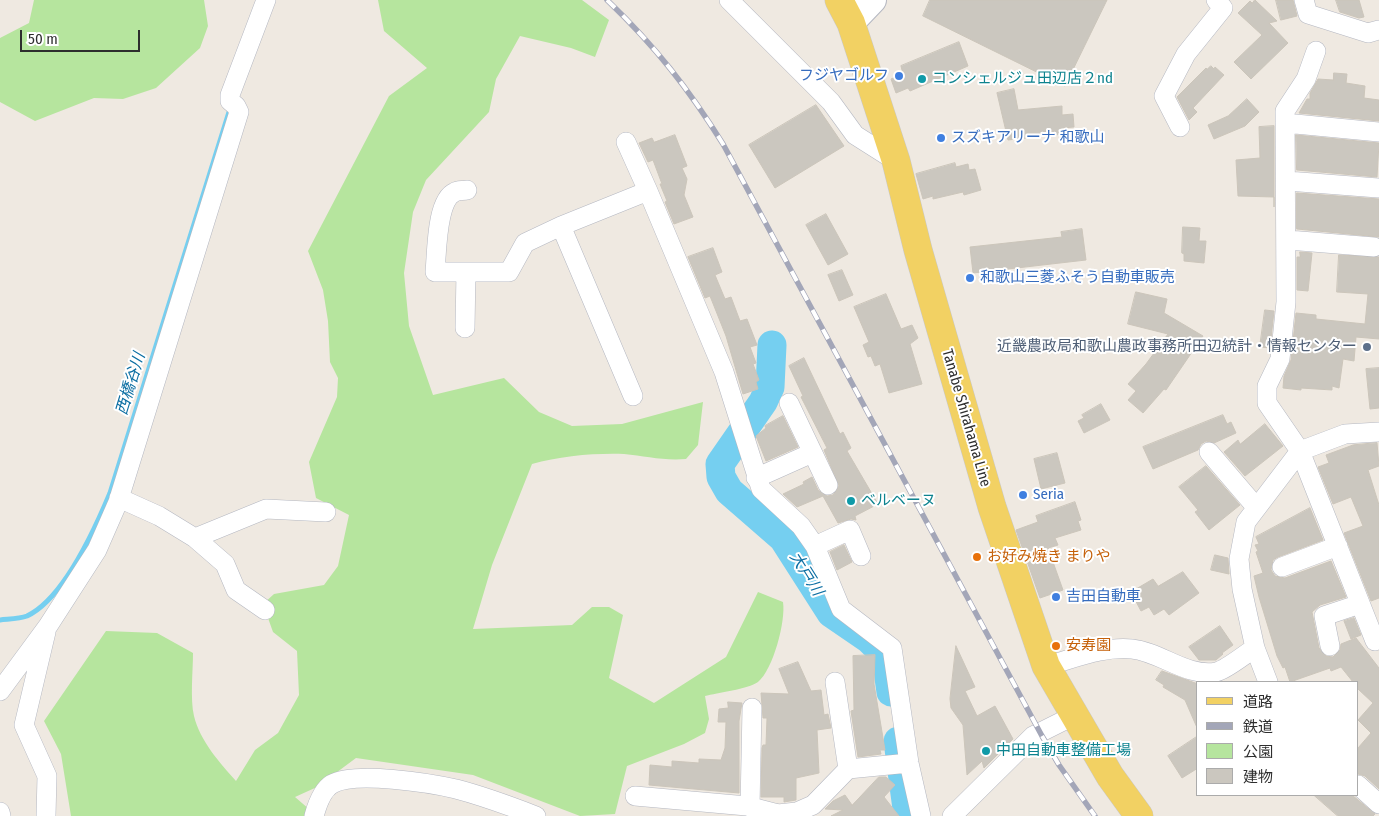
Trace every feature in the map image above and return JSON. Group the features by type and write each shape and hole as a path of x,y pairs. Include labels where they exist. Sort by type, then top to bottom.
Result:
{"main road":[{"path":"845,11 872,0"},
{"name":"Tanabe Shirahama Line","path":"845,11 896,161 918,250 992,507 1046,666 1073,716 1110,776 1139,816"}],"street":[{"path":"0,691 48,626 96,550 119,498 238,112 236,106 230,101 230,95 266,0"},
{"path":"729,0 831,102 855,135 896,161"},
{"path":"1180,127 1164,96 1186,54 1223,8 1216,0"},
{"path":"1304,0 1308,14 1368,33 1379,30"},
{"path":"1316,51 1306,79 1285,111 1288,240 1283,344 1280,359 1267,386 1267,403 1300,450 1375,641"},
{"path":"1285,123 1379,132"},
{"path":"626,142 724,372 761,489 801,526 815,546 841,609 892,648 904,763 921,816"},
{"path":"1287,181 1378,188"},
{"path":"467,190 455,191 447,199 442,209 435,272 509,272 525,243 561,226 648,191"},
{"path":"561,226 633,396"},
{"path":"1288,240 1374,247"},
{"path":"465,328 466,272"},
{"path":"789,403 828,485"},
{"path":"1268,681 1255,648 1242,588 1239,559 1246,522 1300,450 1345,434 1379,432"},
{"path":"1209,452 1256,508"},
{"path":"756,478 812,453"},
{"path":"119,498 159,516 195,538 225,564 236,590 265,610"},
{"path":"195,538 266,509 326,512"},
{"path":"815,546 850,530 861,556"},
{"path":"1282,567 1338,546"},
{"path":"1330,646 1324,616 1360,604"},
{"path":"46,816 47,776 24,725 48,626"},
{"path":"1046,666 1106,650 1130,649 1151,652 1194,672 1217,672 1255,648"},
{"path":"835,682 848,769"},
{"path":"750,807 752,708"},
{"path":"952,816 1033,736 1073,716"},
{"path":"635,796 750,807 778,814 797,812 813,805 848,769 904,763"},
{"path":"314,816 319,801 331,784 348,778 372,777 455,789 536,816"},
{"path":"1359,787 1379,804"},
{"path":"0,812 1,816"}],"green space":[{"path":"34,0 204,0 208,26 200,48 156,88 123,99 94,98 35,121 0,102 0,38 29,23"},
{"path":"378,0 582,0 609,20 595,57 571,48 520,36 496,79 489,112 426,180 413,212 404,273 409,326 433,395 504,378 539,412 572,426 622,424 703,402 698,445 686,459 601,454 566,457 532,464 492,565 473,629 572,625 592,607 609,607 623,615 609,678 654,703 726,657 758,592 783,602 780,632 769,667 758,682 740,689 705,696 709,719 705,733 684,744 627,766 615,814 580,816 473,775 356,758 317,787 295,797 317,816 71,816 61,754 44,721 106,631 157,633 193,653 192,702 197,725 211,751 236,781 255,750 278,733 299,695 297,651 273,632 263,604 274,594 324,585 338,566 349,515 316,498 309,462 337,397 338,378 330,362 328,321 323,290 308,251 389,96 427,68 384,31"}],"building":[{"path":"930,0 1107,0 1065,86 923,16"},
{"path":"1255,0 1277,21 1269,23 1288,43 1251,79 1234,62 1262,35 1238,13 1250,1 1252,3"},
{"path":"1276,0 1293,0 1297,16 1281,20"},
{"path":"1336,0 1359,0 1364,17 1359,18 1340,12"},
{"name":"コンシェルジュ田辺店２nd","path":"959,42 968,66 910,91 908,88 896,93 891,79 903,74 901,66"},
{"path":"1211,66 1224,75 1193,108 1197,112 1189,120 1177,97 1206,68"},
{"path":"1334,73 1347,74 1346,83 1365,86 1364,98 1379,100 1379,121 1299,113 1307,99 1310,99 1310,93 1318,79 1333,80"},
{"path":"1014,89 1018,110 1062,106 1062,115 1073,114 1074,127 1063,128 1064,134 1008,140 997,93"},
{"path":"1247,99 1259,112 1245,126 1214,139 1208,125 1228,116"},
{"path":"816,105 844,146 775,188 749,145"},
{"path":"1274,126 1274,197 1238,196 1236,160 1260,158 1259,127"},
{"path":"675,135 687,166 682,168 687,179 684,195 693,217 674,224 665,202 667,201 653,160 648,162 639,143 652,138 654,142"},
{"path":"1296,135 1379,143 1377,177 1297,170"},
{"path":"955,163 956,167 968,164 969,170 975,169 981,190 964,195 963,192 933,199 933,196 923,199 916,174"},
{"path":"1297,193 1379,199 1379,237 1297,229"},
{"path":"826,214 848,254 828,265 806,225"},
{"path":"1183,227 1200,228 1199,241 1206,241 1204,263 1184,261 1184,254 1182,253"},
{"path":"1082,229 1086,260 973,273 970,247 1062,237 1061,232"},
{"path":"713,248 722,272 715,275 725,299 731,297 740,321 747,319 757,345 750,347 756,363 753,364 759,380 756,382 758,389 743,394 726,336 710,296 705,298 688,257"},
{"path":"1300,252 1312,253 1308,291 1297,290 1297,257 1300,257"},
{"path":"1339,255 1379,257 1379,339 1356,337 1354,361 1343,359 1339,388 1332,386 1332,390 1301,388 1301,390 1283,388 1284,376 1291,360 1296,313 1316,315 1316,319 1365,324 1368,294 1337,292"},
{"path":"842,270 853,295 839,301 828,275"},
{"path":"1136,292 1167,299 1164,313 1203,336 1166,390 1164,389 1143,413 1128,400 1136,391 1128,384 1146,364 1168,334 1128,324"},
{"path":"886,294 901,329 912,325 918,338 910,344 922,384 889,393 880,364 875,366 871,356 868,357 863,345 869,342 854,307"},
{"path":"1265,310 1274,311 1270,348 1260,347"},
{"path":"804,358 840,434 843,432 851,448 847,451 878,504 855,516 856,520 851,519 838,523 823,496 797,507 783,494 804,484 803,482 812,477 818,490 827,496 833,495 839,486 824,450 827,448 801,397 803,396 789,366"},
{"path":"1379,368 1379,408 1370,409 1366,369"},
{"path":"1101,404 1110,420 1084,433 1078,421 1084,418 1082,415"},
{"path":"1223,415 1227,424 1231,422 1236,433 1214,443 1206,441 1201,444 1198,450 1153,469 1143,447"},
{"path":"783,416 798,447 766,461 756,436 766,428 765,426"},
{"path":"1265,424 1283,446 1245,476 1224,452 1238,440 1240,444"},
{"path":"1377,443 1379,466 1368,470 1379,505 1379,598 1371,601 1344,533 1363,526 1351,497 1333,504 1318,467 1329,463 1326,455 1353,445"},
{"path":"1057,453 1065,483 1041,489 1034,459"},
{"path":"1206,466 1240,505 1209,530 1195,512 1198,510 1179,487"},
{"path":"1075,502 1081,520 1078,521 1081,530 1055,538 1058,545 1048,548 1063,590 1040,598 1016,530 1038,522 1036,516"},
{"path":"1310,508 1323,540 1278,557 1273,560 1271,570 1275,576 1285,578 1331,561 1346,597 1320,605 1312,612 1319,648 1326,656 1333,657 1340,650 1341,644 1356,638 1379,668 1379,789 1365,776 1359,774 1359,747 1371,733 1359,719 1373,703 1359,690 1359,681 1352,681 1341,667 1331,671 1330,668 1290,681 1285,667 1283,668 1277,656 1254,576 1263,573 1256,552 1258,551 1255,545 1259,544 1256,537"},
{"path":"844,545 852,562 837,570 830,552"},
{"path":"1215,555 1228,558 1229,574 1211,570"},
{"path":"1183,572 1199,593 1169,615 1164,609 1154,615 1149,607 1141,611 1131,592 1153,579 1158,586"},
{"path":"1354,618 1361,635 1351,639 1344,621"},
{"path":"1220,626 1233,645 1216,660 1199,660 1189,647"},
{"path":"956,646 975,687 965,691 977,716 995,706 1013,739 984,768 982,761 967,775 963,725 951,708 950,699"},
{"path":"875,655 874,684 885,750 880,750 881,754 858,757 851,711 854,710 853,656"},
{"path":"798,662 811,691 821,690 824,715 828,714 831,728 817,730 819,773 796,778 796,800 784,802 784,797 761,797 762,748 763,745 766,745 767,718 763,718 761,693 789,694 779,669"},
{"path":"1162,671 1196,683 1196,725 1185,700 1163,687 1164,685 1156,680"},
{"path":"728,702 742,703 739,721 739,793 649,785 650,765 672,767 672,761 699,763 699,759 721,760 725,748 726,722 718,722 719,709 728,708"},
{"path":"1196,737 1196,769 1182,778 1168,756"},
{"path":"879,777 886,777 895,785 884,797 899,816 831,816 843,810 825,809 833,801 845,795 852,805"},
{"path":"1315,796 1353,796 1375,814 1373,816 1338,816"}],"waterway":[{"name":"西橋谷川","path":"0,620 27,616 53,595 76,562 104,508 229,112"},
{"name":"大戸川","path":"772,345 770,387 763,402 720,464 721,477 729,491 783,538 831,613 869,639 886,656 891,692"},
{"name":"大戸川","path":"898,741 908,816"}],"railway":[{"path":"607,0 670,68 697,104 723,144 1042,736 1059,765 1095,816"}],"place":[{"name":"フジヤゴルフ","path":"899,76"},
{"name":"コンシェルジュ田辺店２nd","path":"922,79"},
{"name":"スズキアリーナ 和歌山","path":"941,138"},
{"name":"和歌山三菱ふそう自動車販売","path":"970,278"},
{"name":"近畿農政局和歌山農政事務所田辺統計・情報センター","path":"1367,347"},
{"name":"Seria","path":"1023,495"},
{"name":"ベルベーヌ","path":"851,501"},
{"name":"お好み焼き まりや","path":"977,557"},
{"name":"吉田自動車","path":"1056,597"},
{"name":"安寿園","path":"1056,646"},
{"name":"中田自動車整備工場","path":"986,751"}]}
